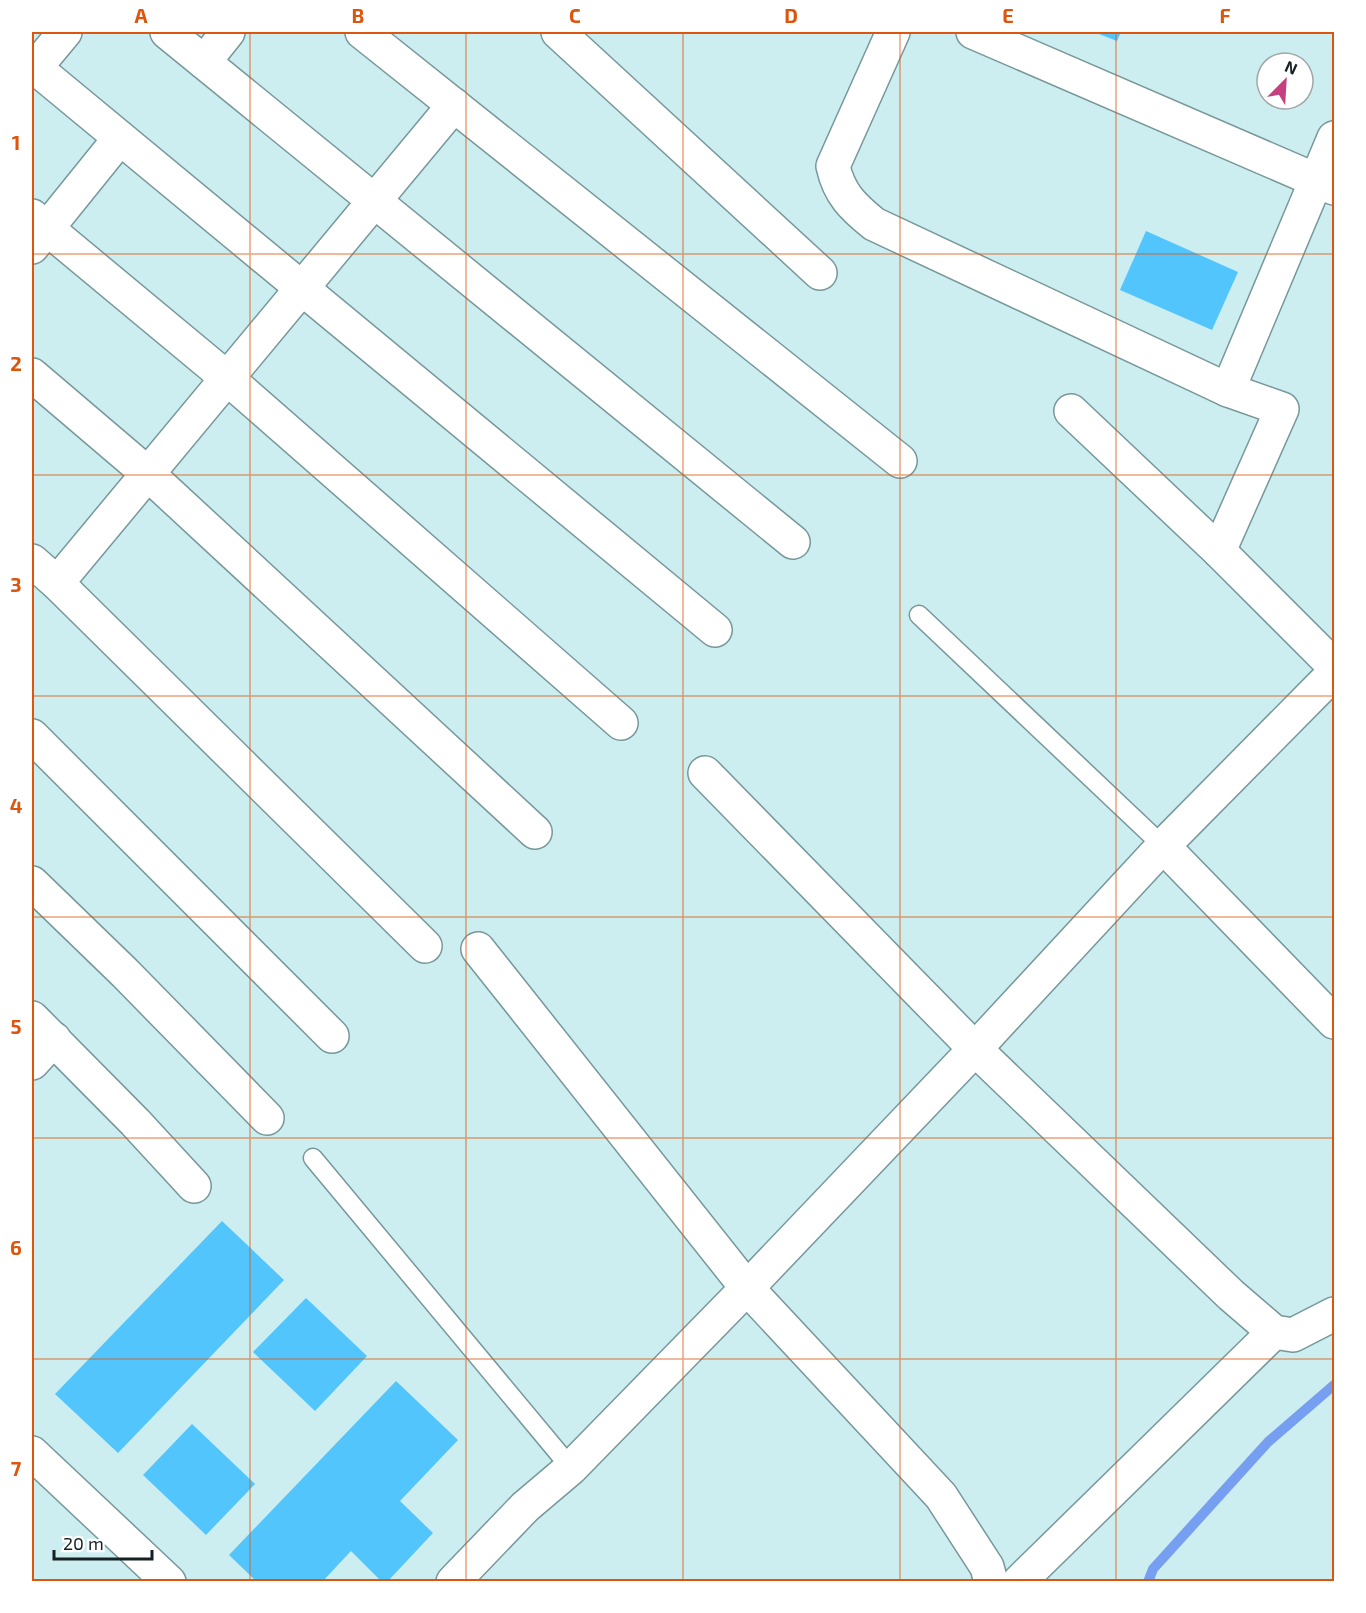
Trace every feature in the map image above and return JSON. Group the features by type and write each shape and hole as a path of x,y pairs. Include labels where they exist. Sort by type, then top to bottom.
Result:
{"street":[{"path":"65,32 33,66 715,630"},
{"path":"167,32 793,542"},
{"path":"204,62 228,32"},
{"path":"362,32 900,461"},
{"path":"558,32 820,273"},
{"path":"893,32 833,166 837,184 850,204 874,224 1228,390 1282,409 1219,550"},
{"path":"973,32 1326,184"},
{"path":"57,583 454,105"},
{"path":"120,138 36,231 227,378 621,723"},
{"path":"1228,390 1326,184 1335,138"},
{"path":"32,375 147,473 535,832"},
{"path":"1071,411 1219,550 1335,666"},
{"path":"32,561 425,946"},
{"path":"453,1581 525,1507 562,1475 747,1288 975,1049 1164,846 1335,674"},
{"path":"32,736 332,1036"},
{"path":"705,773 975,1049 1222,1287 1274,1332 1293,1335 1335,1314"},
{"path":"1164,846 1335,1022"},
{"path":"32,883 267,1118"},
{"path":"478,949 747,1288 941,1496 987,1567 991,1581"},
{"path":"32,1063 43,1028 194,1186"},
{"path":"1019,1581 1274,1332"},
{"path":"32,1453 169,1581"}],"lane":[{"path":"920,615 1164,846"},
{"path":"313,1158 562,1475"}],"building":[{"path":"1094,32 1121,32 1117,41"},
{"path":"1146,231 1238,272 1212,330 1120,290"},
{"path":"222,1221 284,1280 118,1453 55,1394"},
{"path":"306,1298 367,1356 315,1411 253,1352"},
{"path":"396,1381 458,1440 400,1501 433,1533 387,1582 382,1582 351,1551 322,1582 257,1582 229,1555"},
{"path":"192,1424 255,1484 206,1535 143,1475"}],"waterway":[{"path":"1148,1582 1153,1569 1268,1442 1334,1385"}]}
